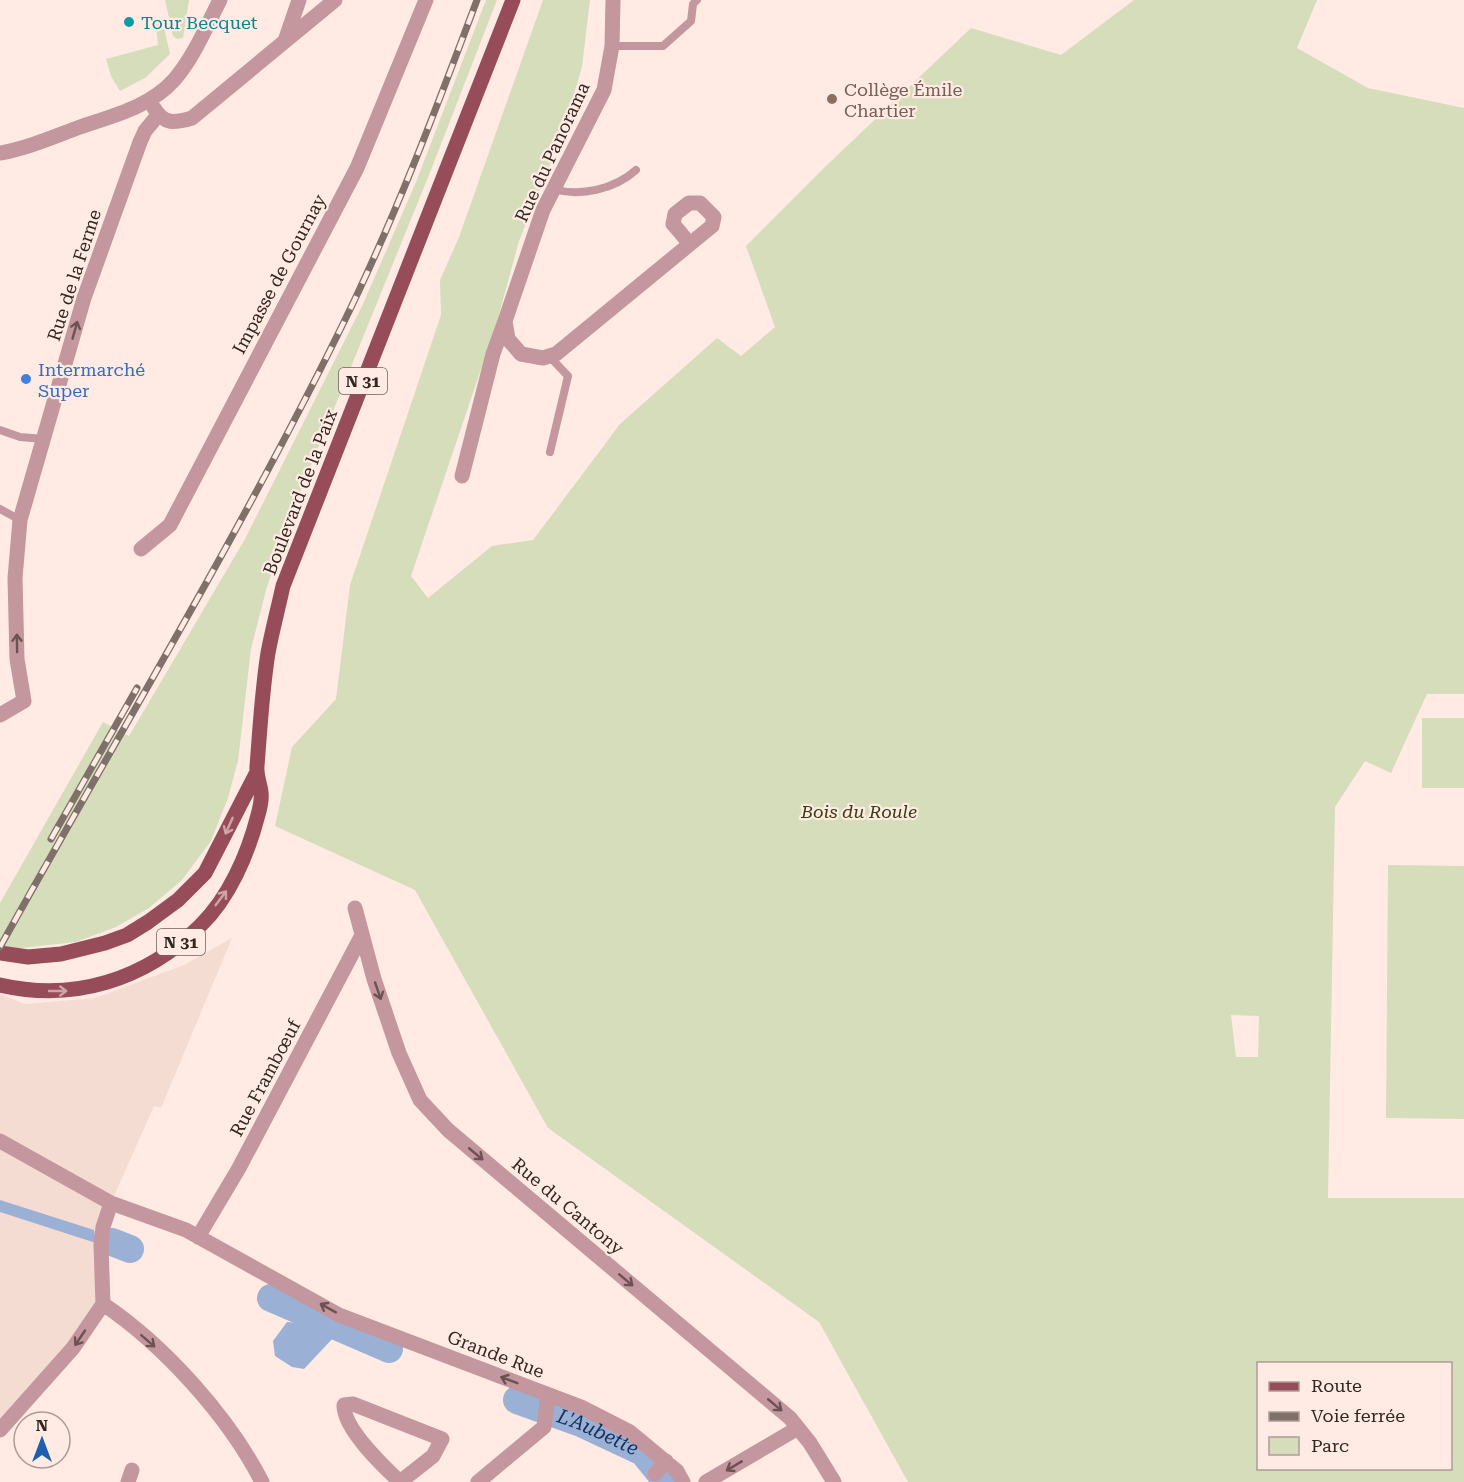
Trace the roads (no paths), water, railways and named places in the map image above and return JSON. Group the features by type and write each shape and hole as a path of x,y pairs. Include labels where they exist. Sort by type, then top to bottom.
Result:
{"main road":[{"name":"Boulevard de la Paix","path":"0,953 28,957 61,954 127,935 178,900 205,873 256,774 268,654 283,586 513,0"},
{"name":"Boulevard de la Paix","path":"0,985 26,991 70,990 117,980 161,958 200,926 228,889 246,849 262,794 256,774"}],"street":[{"path":"2,151 46,140 150,100 163,91 182,70 220,0"},
{"path":"285,41 299,0"},
{"path":"150,100 158,115 169,121 192,118 335,0"},
{"name":"Impasse de Gournay","path":"141,549 170,525 351,178 426,0"},
{"name":"Rue du Panorama","path":"462,476 493,354 543,210 604,90 612,46 614,0"},
{"name":"Rue de la Ferme","path":"0,715 24,701 17,659 15,578 20,520 84,298 140,142 158,115"},
{"path":"505,321 508,339 521,354 535,358 556,354 690,244"},
{"name":"Rue du Cantony","path":"355,909 374,979 399,1053 420,1100 448,1130 781,1411 810,1443 834,1482"},
{"name":"Rue Frambœuf","path":"198,1237 239,1168 362,935"},
{"name":"Grande Rue","path":"0,1141 111,1203 186,1230 339,1315 547,1398 581,1407 630,1432 666,1461 683,1482"},
{"path":"0,1430 73,1348 104,1304 102,1239 106,1214 111,1203"},
{"path":"104,1304 171,1360 213,1406 252,1463 262,1482"},
{"path":"478,1482 544,1427 547,1398"},
{"path":"354,1404 442,1439 433,1456 400,1482 379,1461 351,1426 343,1413 344,1405 354,1404"},
{"path":"706,1482 798,1428"},
{"path":"655,1474 666,1461"}],"lane":[{"path":"612,46 663,45 691,21 694,1"},
{"path":"553,189 569,193 615,185 636,170"},
{"path":"549,356 568,376 550,452"},
{"path":"0,430 44,440"},
{"path":"0,509 20,520"}],"water":[{"path":"0,1200 94,1230 96,1243 0,1212"},
{"path":"287,1322 301,1323 334,1337 304,1369 292,1367 275,1356 273,1341"}],"waterway":[{"name":"L'Aubette","path":"112,1242 130,1249"},
{"name":"L'Aubette","path":"271,1298 389,1349"},
{"name":"L'Aubette","path":"517,1400 581,1423 643,1452 667,1482"}],"railway":[{"path":"0,947 217,564 340,330 396,208 477,0"},
{"path":"51,839 137,688"}],"place":[{"name":"Tour Becquet","path":"129,22"},
{"name":"Collège Émile Chartier","path":"832,99"},
{"name":"Intermarché Super","path":"26,379"}],"park label":[{"name":"Bois du Roule","path":"859,811"}]}
